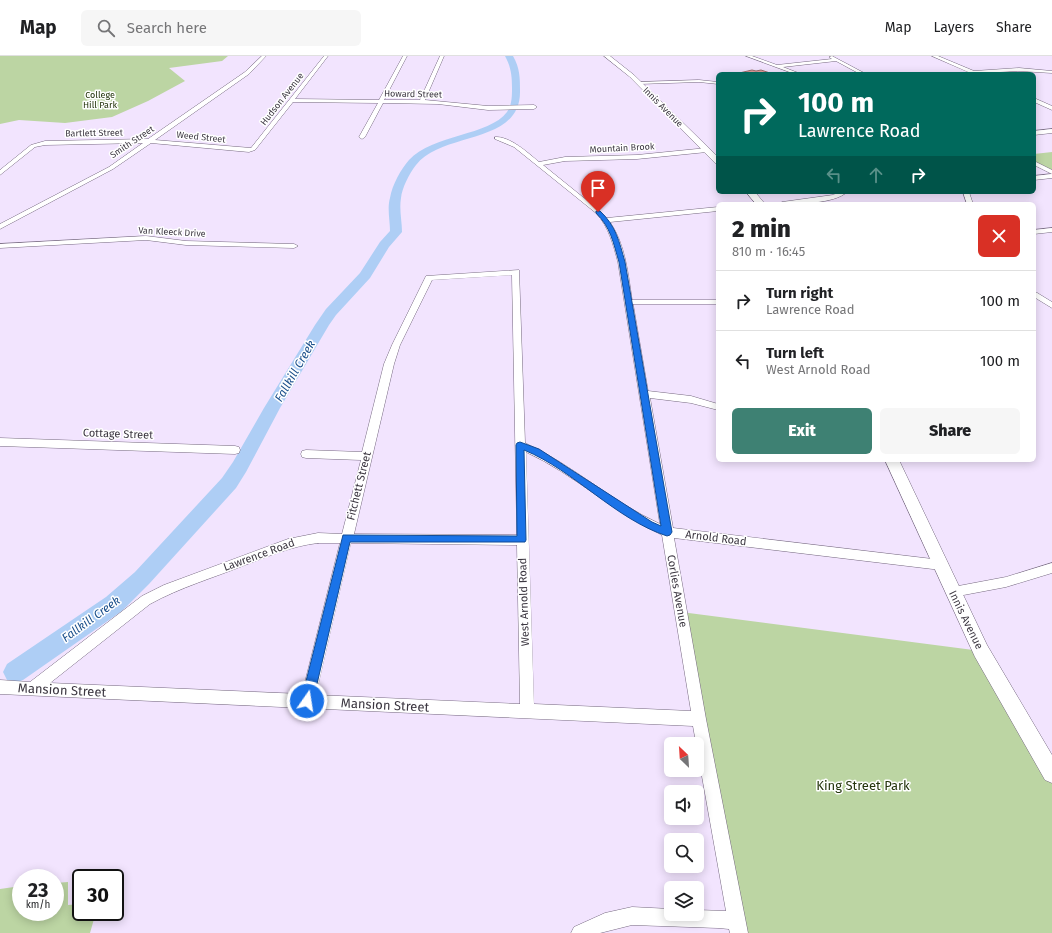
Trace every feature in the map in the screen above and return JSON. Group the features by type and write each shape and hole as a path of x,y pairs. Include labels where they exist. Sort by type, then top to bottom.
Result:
{"main road":[{"name":"Innis Avenue","path":"607,56 625,69 640,83 716,159"},
{"path":"752,194 759,202"},
{"name":"Innis Avenue","path":"893,462 952,592 984,657 1052,773"}],"street":[{"name":"Smith Street","path":"0,227 111,168 247,73 264,56"},
{"name":"Hudson Avenue","path":"249,150 253,149 326,56"},
{"path":"362,137 405,56"},
{"path":"422,102 442,56"},
{"path":"748,56 794,72"},
{"path":"829,56 860,72"},
{"path":"934,56 970,72"},
{"path":"777,66 837,60"},
{"path":"991,72 1024,68 1052,72"},
{"path":"640,83 699,81 716,84"},
{"name":"Howard Street","path":"291,100 448,102 488,108 534,107"},
{"path":"1036,101 1052,108"},
{"path":"1036,133 1052,131"},
{"name":"Corlies Avenue","path":"497,138 511,143 538,164 606,220 613,229 622,262 699,719 738,927"},
{"name":"Bartlett Street","path":"0,173 33,146 38,144 150,141"},
{"name":"Weed Street","path":"150,141 249,150"},
{"name":"Mountain Brook","path":"538,164 565,159 637,157 707,150"},
{"path":"1036,164 1052,172"},
{"path":"1036,178 1052,176"},
{"path":"797,202 835,197 840,194"},
{"path":"606,220 716,209"},
{"path":"1036,232 1052,230"},
{"name":"Van Kleeck Drive","path":"0,246 146,238 186,243 294,246"},
{"name":"Fitchett Street","path":"307,701 392,355 429,278 516,272 520,445"},
{"path":"1036,294 1050,303"},
{"path":"628,302 716,302"},
{"path":"1036,304 1050,303"},
{"path":"644,394 686,398 716,406"},
{"name":"Cottage Street","path":"1,443 235,450"},
{"name":"Arnold Road","path":"520,445 536,451 562,467 648,525 667,532 941,565"},
{"name":"West Arnold Road","path":"520,445 527,711"},
{"path":"306,454 366,456"},
{"name":"Lawrence Road","path":"33,688 58,667 146,600 169,588 295,541 318,538 522,540"},
{"path":"952,592 1006,582 1052,568"},
{"name":"Mansion Street","path":"0,687 699,719"},
{"path":"580,933 605,922 632,916 718,919 738,927"}],"green space":[{"name":"College Hill Park","path":"0,56 228,56 222,61 169,68 185,81 148,101 112,117 65,123 19,120 0,124"},
{"path":"1052,152 1052,171 1036,163 1036,154"},
{"name":"King Street Park","path":"681,612 981,651 1052,773 1052,933 739,933"},
{"path":"64,882 68,882 68,905 72,905 72,921 93,921 90,933 0,933 0,889 12,887 12,921 64,921"}],"building":[{"path":"761,70 767,72 744,72"}],"waterway":[{"name":"Fallkill Creek","path":"15,672 114,604 142,578 229,483 240,467 272,408 322,325 331,312 365,275 384,245 396,232 395,198 404,175 413,162 421,155 442,144 498,125 511,113 516,102 516,73 509,56"}],"route":[{"path":"307,701 346,538 522,540 520,445 536,451 562,467 648,525 667,532 622,262 613,229 598,212"}]}
